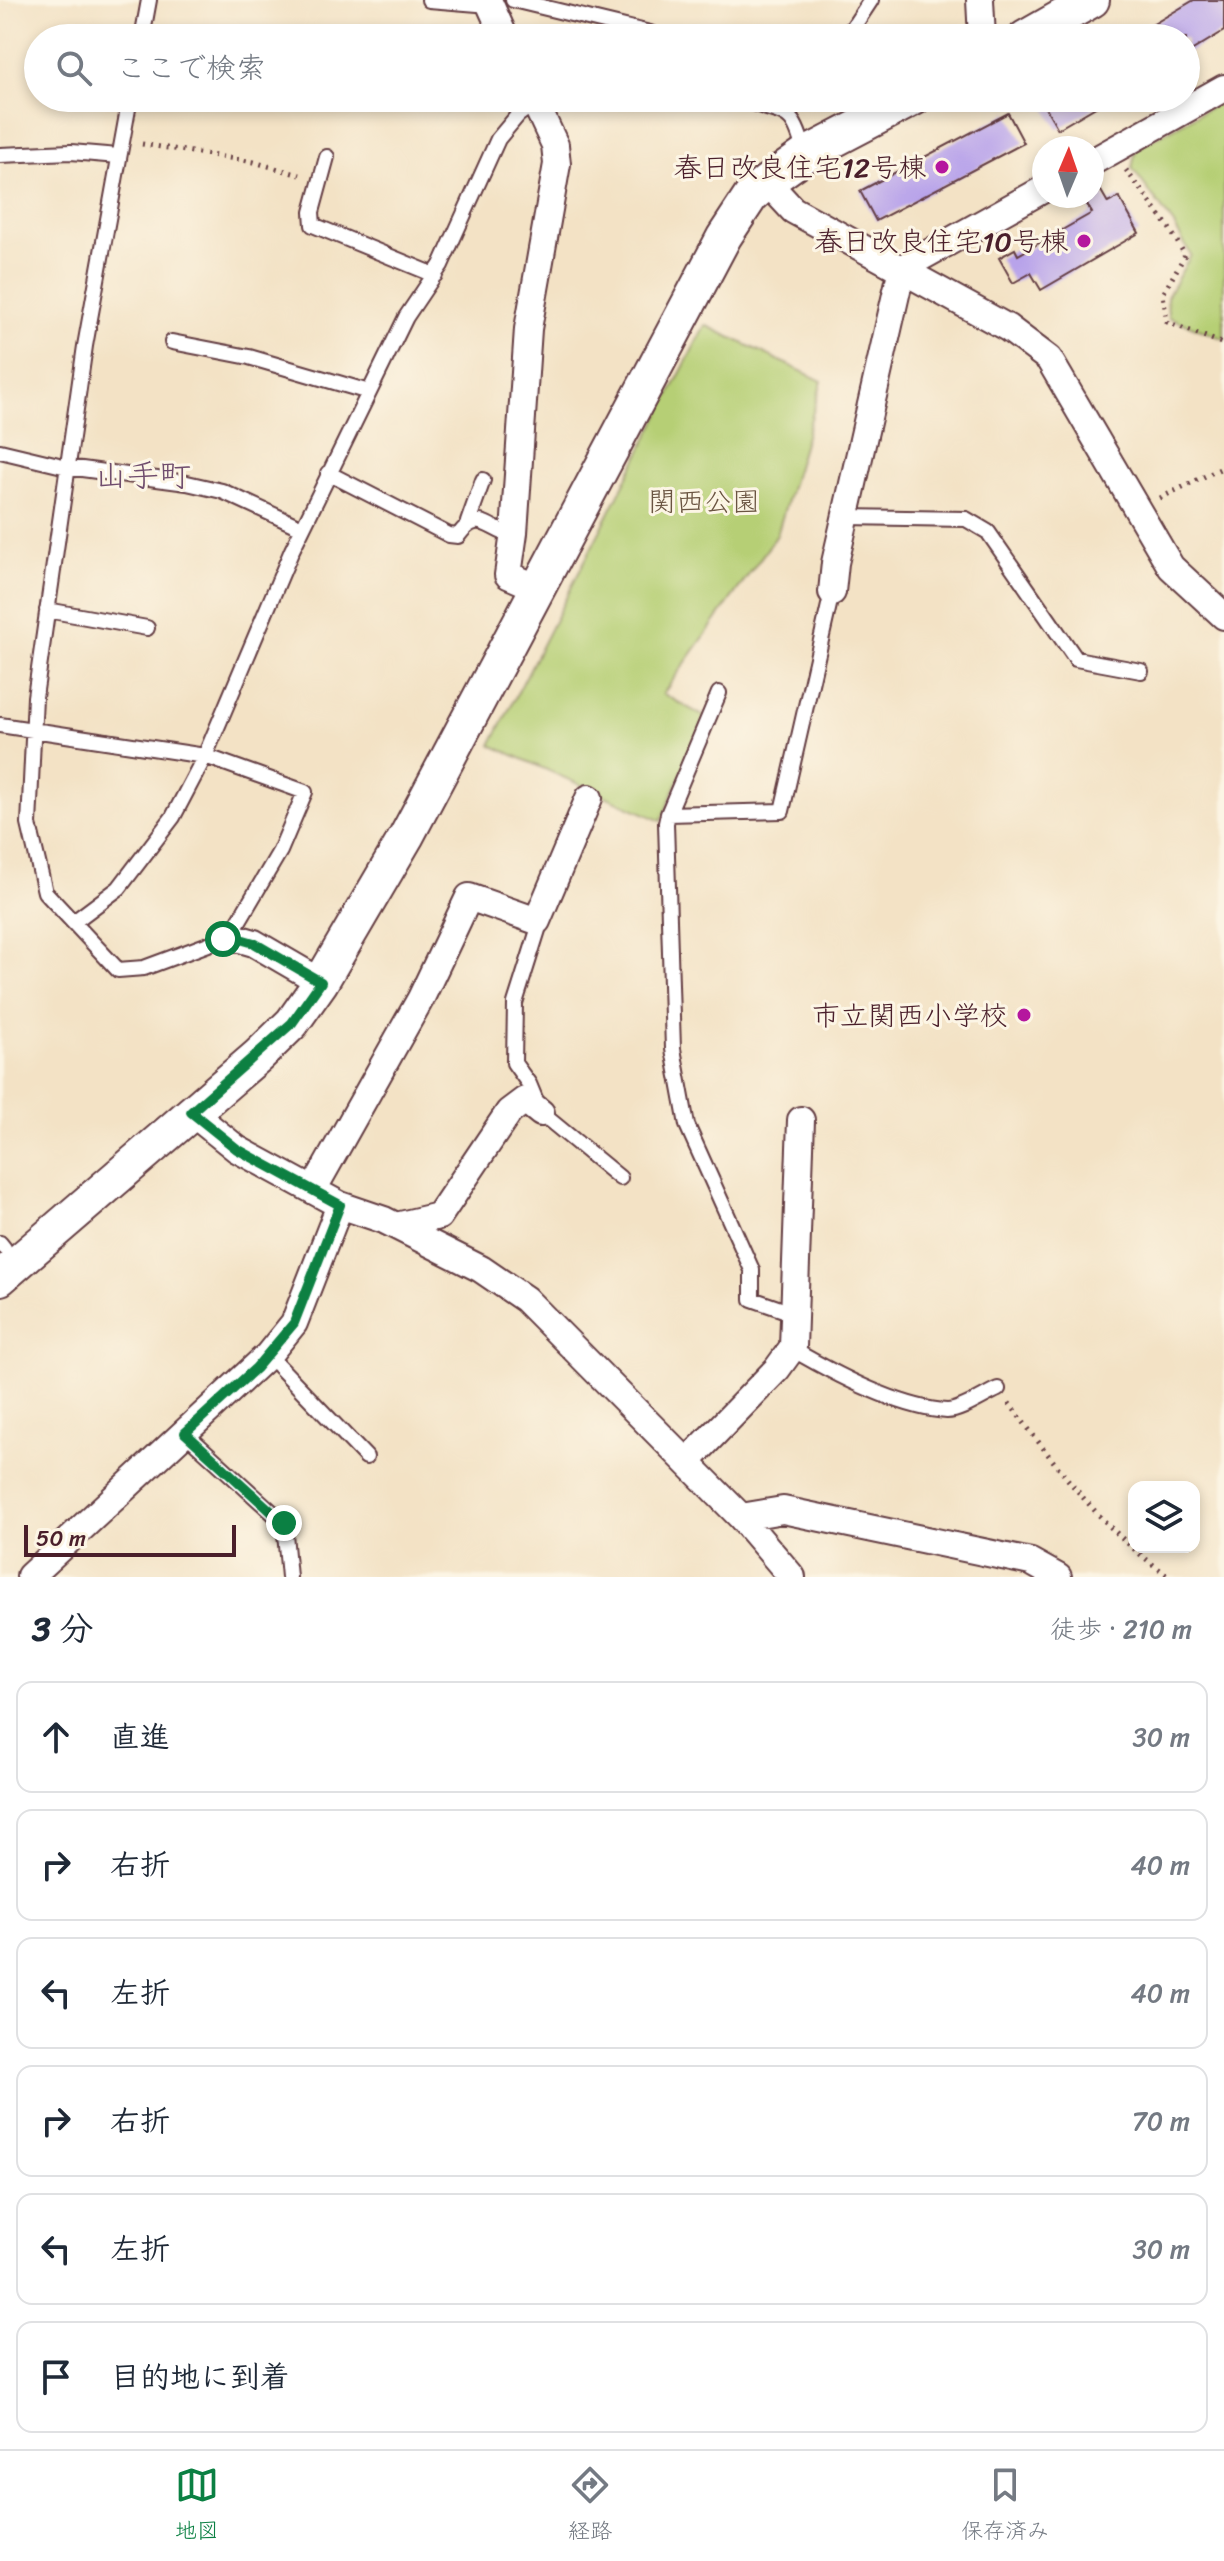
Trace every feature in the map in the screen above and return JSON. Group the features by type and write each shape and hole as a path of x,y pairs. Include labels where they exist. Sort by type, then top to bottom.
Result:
{"street":[{"path":"980,0 981,24"},
{"path":"1050,24 1092,0"},
{"path":"497,2 502,24"},
{"path":"1200,101 1224,88"},
{"path":"538,588 508,575 514,536 528,329 557,164 555,145 540,112"},
{"path":"1,1256 191,1112 292,1023 321,982 399,850 724,237 751,196 767,182 805,155 887,112"},
{"path":"1104,155 1181,112"},
{"path":"767,182 793,210 1008,328 1049,359 1171,567 1224,616"},
{"path":"832,592 902,268 1032,196"},
{"path":"313,1190 421,998 469,897 537,921 589,798"},
{"path":"230,936 254,943 321,982"},
{"path":"396,1226 439,1216 509,1112 525,1100 541,1113"},
{"path":"191,1112 237,1149 340,1205 396,1226 481,1269 525,1299 741,1517 792,1577"},
{"path":"687,1462 777,1369 792,1349 801,1120"},
{"path":"30,1576 268,1355 294,1323 340,1205"},
{"path":"741,1517 783,1510 1031,1562 1058,1577"}],"lane":[{"path":"145,24 149,0"},
{"path":"429,0 497,2 606,24"},
{"path":"855,24 871,0"},
{"path":"0,725 32,728 205,756 305,792 280,851 230,936 144,968 118,970 45,892 29,824 32,728 67,467 127,112"},
{"path":"75,921 119,888 173,817 205,756 328,473 406,317 435,275 498,139 521,112"},
{"path":"780,112 797,124 805,155"},
{"path":"0,155 120,148"},
{"path":"327,157 311,219 313,225 435,275"},
{"path":"172,342 249,357 369,392"},
{"path":"0,451 67,467 187,483 222,491 302,528"},
{"path":"328,473 449,535 458,536 468,522 483,480"},
{"path":"846,517 966,519 988,532 1076,659 1141,671"},
{"path":"468,522 475,520 514,536"},
{"path":"668,814 782,811 832,592"},
{"path":"47,610 147,628"},
{"path":"719,693 668,814 673,1049 687,1125 752,1270 752,1299 795,1314"},
{"path":"537,921 538,930 515,1003 514,1063 529,1084 541,1113 620,1178"},
{"path":"792,1349 834,1373 889,1396 949,1411 998,1389"},
{"path":"268,1355 366,1457"},
{"path":"185,1433 284,1523 289,1577"}],"path":[{"path":"120,148 254,162 320,181"},
{"path":"1116,148 1126,170 1168,226 1185,255 1163,294 1167,322 1224,344"},
{"path":"1138,509 1224,467"},
{"path":"998,1389 1088,1507 1130,1549 1170,1577"}],"green space":[{"path":"1224,100 1224,339 1168,317 1167,297 1191,255 1174,225 1132,168 1136,149"},
{"name":"関西公園","path":"705,325 822,381 777,535 663,694 705,717 661,821 491,745"}],"building":[{"path":"1194,0 1224,0 1224,31 1200,46 1200,24 1154,24"},
{"path":"1048,112 1087,112 1058,129"},
{"name":"春日改良住宅12号棟","path":"1008,113 1024,143 876,221 860,191"},
{"name":"春日改良住宅10号棟","path":"1104,196 1108,203 1119,197 1139,233 1041,290 1031,273 1013,283 999,258 1015,249 1018,255 1092,213 1089,208 1104,208"}],"place":[{"name":"春日改良住宅12号棟","path":"942,167"},
{"name":"春日改良住宅10号棟","path":"1084,241"},
{"name":"市立関西小学校","path":"1024,1015"}],"district":[{"name":"山手町","path":"143,475"}],"route":[{"path":"223,939 230,936 254,943 321,982 292,1023 191,1112 237,1149 340,1205 294,1323 256,1368 185,1433 228,1468 284,1523"}]}
